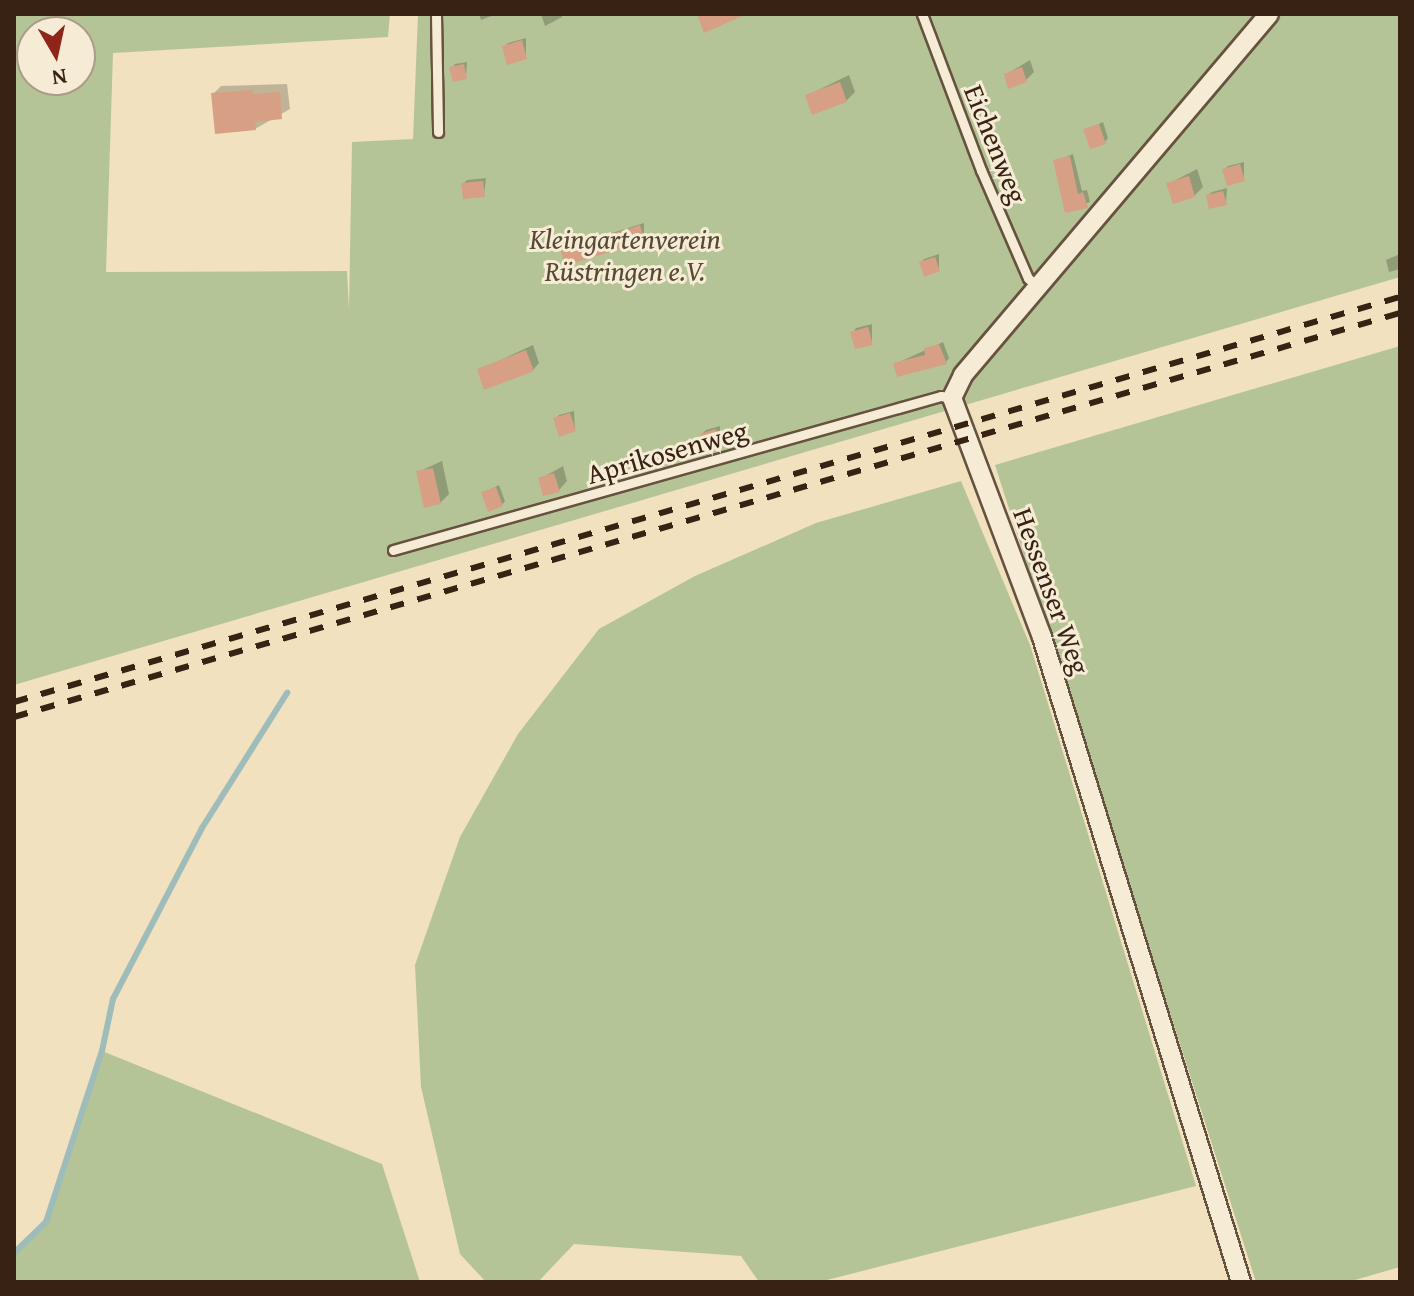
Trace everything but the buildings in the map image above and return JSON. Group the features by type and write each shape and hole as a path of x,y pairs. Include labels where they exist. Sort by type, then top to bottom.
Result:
{"street":[{"path":"952,398 963,375 1036,286 1269,14"},
{"name":"Hessenser Weg","path":"952,398 1042,637 1241,1282"}],"lane":[{"path":"436,14 438,132"},
{"name":"Eichenweg","path":"922,14 981,170 1028,278 1036,286"},
{"name":"Aprikosenweg","path":"393,550 941,396 952,398"}],"green space":[{"name":"Kleingartenverein Rüstringen e.V.","path":"14,14 390,14 388,37 113,53 106,272 347,271 349,309 352,142 413,139 418,14 1400,14 1400,277 14,685"},
{"path":"1400,346 1400,1267 1348,1282 1256,1282 995,465"},
{"path":"961,481 1030,645 1196,1186 819,1282 759,1282 741,1256 574,1244 538,1282 486,1282 460,1254 421,1087 415,965 460,837 518,734 599,629 695,576 816,523"},
{"path":"102,1051 382,1164 420,1282 14,1282 14,1253 46,1222"}],"waterway":[{"path":"14,1253 46,1222 102,1051 113,999 202,828 287,693"}],"railway":[{"path":"14,702 1400,297"},
{"path":"14,717 1400,313"}]}
